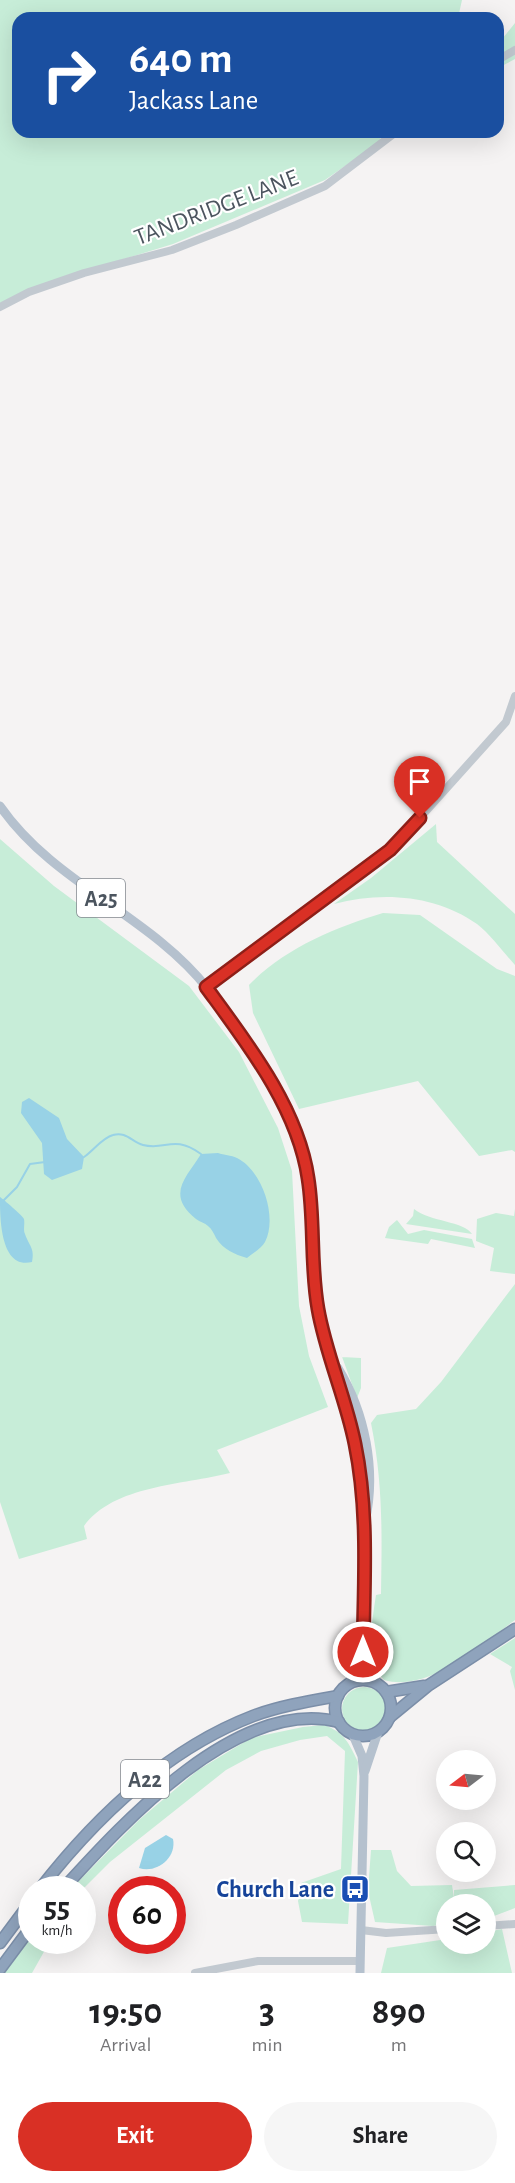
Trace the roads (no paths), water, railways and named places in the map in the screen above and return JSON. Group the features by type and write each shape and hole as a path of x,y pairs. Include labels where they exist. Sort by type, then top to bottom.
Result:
{"highway":[{"path":"390,1717 391,1703 386,1692 377,1684 366,1680 349,1684 338,1696 335,1709 339,1722 353,1735 369,1736 378,1732 390,1717 429,1685 515,1629"},
{"path":"386,1692 429,1685"},
{"name":"A22","path":"50,1876 69,1853 144,1780 189,1748 256,1715 338,1696"},
{"name":"A22","path":"75,1876 158,1795 228,1743 282,1721 310,1718 339,1722"},
{"path":"0,1944 18,1919"},
{"path":"0,1969 18,1945"}],"main road":[{"name":"A25","path":"0,806 21,834 44,857 162,944 206,987 269,1081 301,1149 309,1181 318,1311 333,1361 355,1404 366,1438 370,1504 364,1529 363,1652 349,1684"},
{"name":"A25","path":"363,1652 377,1684"},
{"path":"364,1776 378,1732"},
{"path":"353,1735 362,1756 364,1776 360,1973"}],"street":[{"name":"TANDRIDGE LANE","path":"1,308 29,292 62,280 172,250 325,186 388,138"},
{"path":"206,987 390,850 507,722 515,696"},
{"path":"496,1925 515,1924"},
{"path":"361,1930 386,1933 436,1930"},
{"path":"195,1973 258,1962 360,1961"}],"water":[{"path":"29,1098 59,1118 67,1139 84,1157 82,1169 52,1180 44,1174 42,1143 21,1113 22,1102"},
{"path":"218,1153 235,1157 246,1164 254,1173 265,1195 270,1220 269,1232 264,1244 247,1258 222,1246 209,1227 196,1219 182,1202 180,1194 185,1178 201,1154"},
{"path":"0,1197 24,1219 24,1232 32,1250 32,1262 21,1262 14,1258 8,1250 0,1217"},
{"path":"166,1835 173,1839 173,1846 172,1852 164,1863 152,1869 139,1868 145,1848"}],"waterway":[{"path":"84,1157 105,1139 118,1134 143,1145 183,1145 201,1154"},
{"path":"4,1200 17,1187 30,1164 45,1162"}],"place":[{"name":"Church Lane","path":"355,1889"}]}
